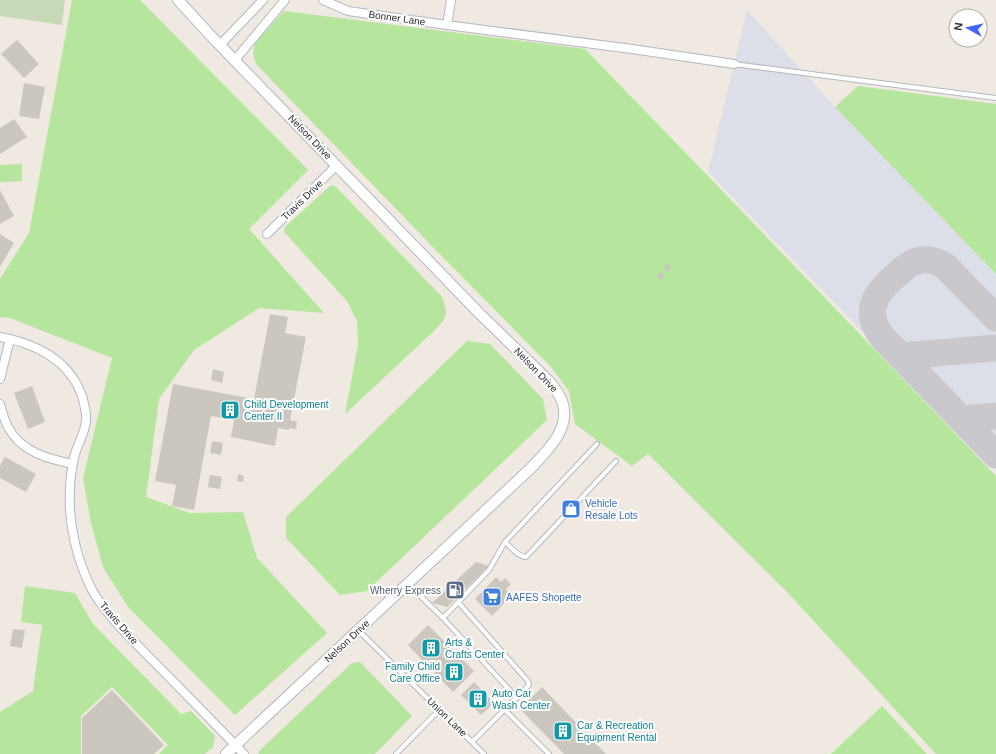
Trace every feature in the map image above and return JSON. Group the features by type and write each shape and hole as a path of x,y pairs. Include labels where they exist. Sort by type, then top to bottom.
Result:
{"street":[{"name":"Nelson Drive","path":"178,0 479,313 550,382 562,401 564,411 563,423 554,443 531,468 226,754"},
{"path":"220,45 263,0"},
{"path":"235,60 285,0"},
{"name":"Bonner Lane","path":"323,0 348,10 734,64"},
{"path":"447,25 451,0"},
{"name":"Travis Drive","path":"267,234 337,166"},
{"path":"0,337 10,339 0,378"},
{"name":"Travis Drive","path":"10,339 28,344 57,360 74,379 85,406 86,420 73,464 70,490 70,512 72,529 80,561 93,591 121,628 244,754"},
{"path":"0,404 8,427 13,435 26,448 48,458 73,464"}],"lane":[{"path":"734,64 996,98"},
{"path":"443,618 489,570 505,542 597,444"},
{"path":"505,542 520,555 526,557 616,461"},
{"path":"408,584 443,618 517,698"},
{"path":"458,602 528,681 528,685 517,698 472,742"},
{"name":"Union Lane","path":"358,630 484,754"},
{"path":"396,754 439,710"},
{"path":"505,710 549,754"}],"shaded area":[{"path":"747,10 835,107 996,274 996,470 708,172"}],"green space":[{"path":"0,0 65,0 62,25 0,16"},
{"path":"72,0 140,0 308,170 249,229 324,313 259,308 194,350 159,399 146,497 190,513 243,512 257,558 327,633 235,715 128,607 103,567 91,523 83,478 112,358 10,318 0,317 0,279 29,233"},
{"path":"284,11 585,49 996,476 996,754 936,754 787,592 648,454 632,466 575,424 569,391 551,367 256,64 253,53 255,43"},
{"path":"858,86 996,104 996,274 835,107"},
{"path":"22,164 22,181 0,182 0,165"},
{"path":"331,185 335,186 442,297 446,312 444,319 434,331 345,414 358,345 357,321 347,301 284,232 285,227"},
{"path":"467,341 490,344 543,399 547,420 367,591 340,595 286,538 286,517"},
{"path":"25,586 75,593 93,624 181,714 191,711 215,736 213,747 205,754 159,754 168,745 112,687 81,716 81,754 0,754 0,712 33,691 42,625 21,622"},
{"path":"360,662 412,716 375,754 259,754 258,752 352,663"},
{"path":"882,706 927,754 831,754"}],"building":[{"path":"17,40 39,64 24,78 1,54"},
{"path":"24,83 45,87 39,119 19,116"},
{"path":"14,119 27,137 0,154 0,128"},
{"path":"0,190 14,216 0,224"},
{"path":"0,234 14,243 0,267"},
{"path":"668,263 671,266 667,272 663,269"},
{"path":"661,272 665,276 661,280 657,276"},
{"name":"Child Development Center II","path":"270,314 288,317 285,333 306,337 290,420 297,422 296,429 289,428 289,430 278,428 275,446 231,437 234,420 211,416 194,510 172,506 176,485 155,481 173,384 254,399"},
{"path":"213,369 224,372 222,383 211,380"},
{"path":"32,386 45,422 28,429 14,393"},
{"path":"212,441 223,443 221,455 210,453"},
{"path":"5,457 36,474 26,492 0,478 0,466"},
{"path":"238,474 244,476 243,482 237,481"},
{"path":"210,475 222,477 220,489 208,487"},
{"path":"476,562 489,566 447,607 432,603"},
{"name":"AAFES Shopette","path":"496,577 501,582 505,578 511,584 506,589 509,592 506,595 509,598 492,616 475,599"},
{"path":"428,625 474,671 453,692 408,645"},
{"path":"13,629 25,630 22,648 10,646"},
{"name":"Auto Car Wash Center","path":"474,682 494,703 481,715 461,695"},
{"name":"Car & Recreation Equipment Rental","path":"542,687 606,754 564,754 520,709"},
{"path":"112,690 164,745 154,754 82,754 82,718"}],"taxiway":[{"path":"996,318 945,266 930,260 917,261 905,268 893,278 880,291 873,305 872,313 876,328 882,337 996,455"},
{"path":"901,356 996,348"},
{"path":"962,419 996,416"}],"place":[{"name":"Child Development Center II","path":"230,410"},
{"name":"Vehicle Resale Lots","path":"571,509"},
{"name":"Wherry Express","path":"455,590"},
{"name":"AAFES Shopette","path":"492,597"},
{"name":"Arts & Crafts Center","path":"431,648"},
{"name":"Family Child Care Office","path":"454,672"},
{"name":"Auto Car Wash Center","path":"478,699"},
{"name":"Car & Recreation Equipment Rental","path":"563,731"}]}
